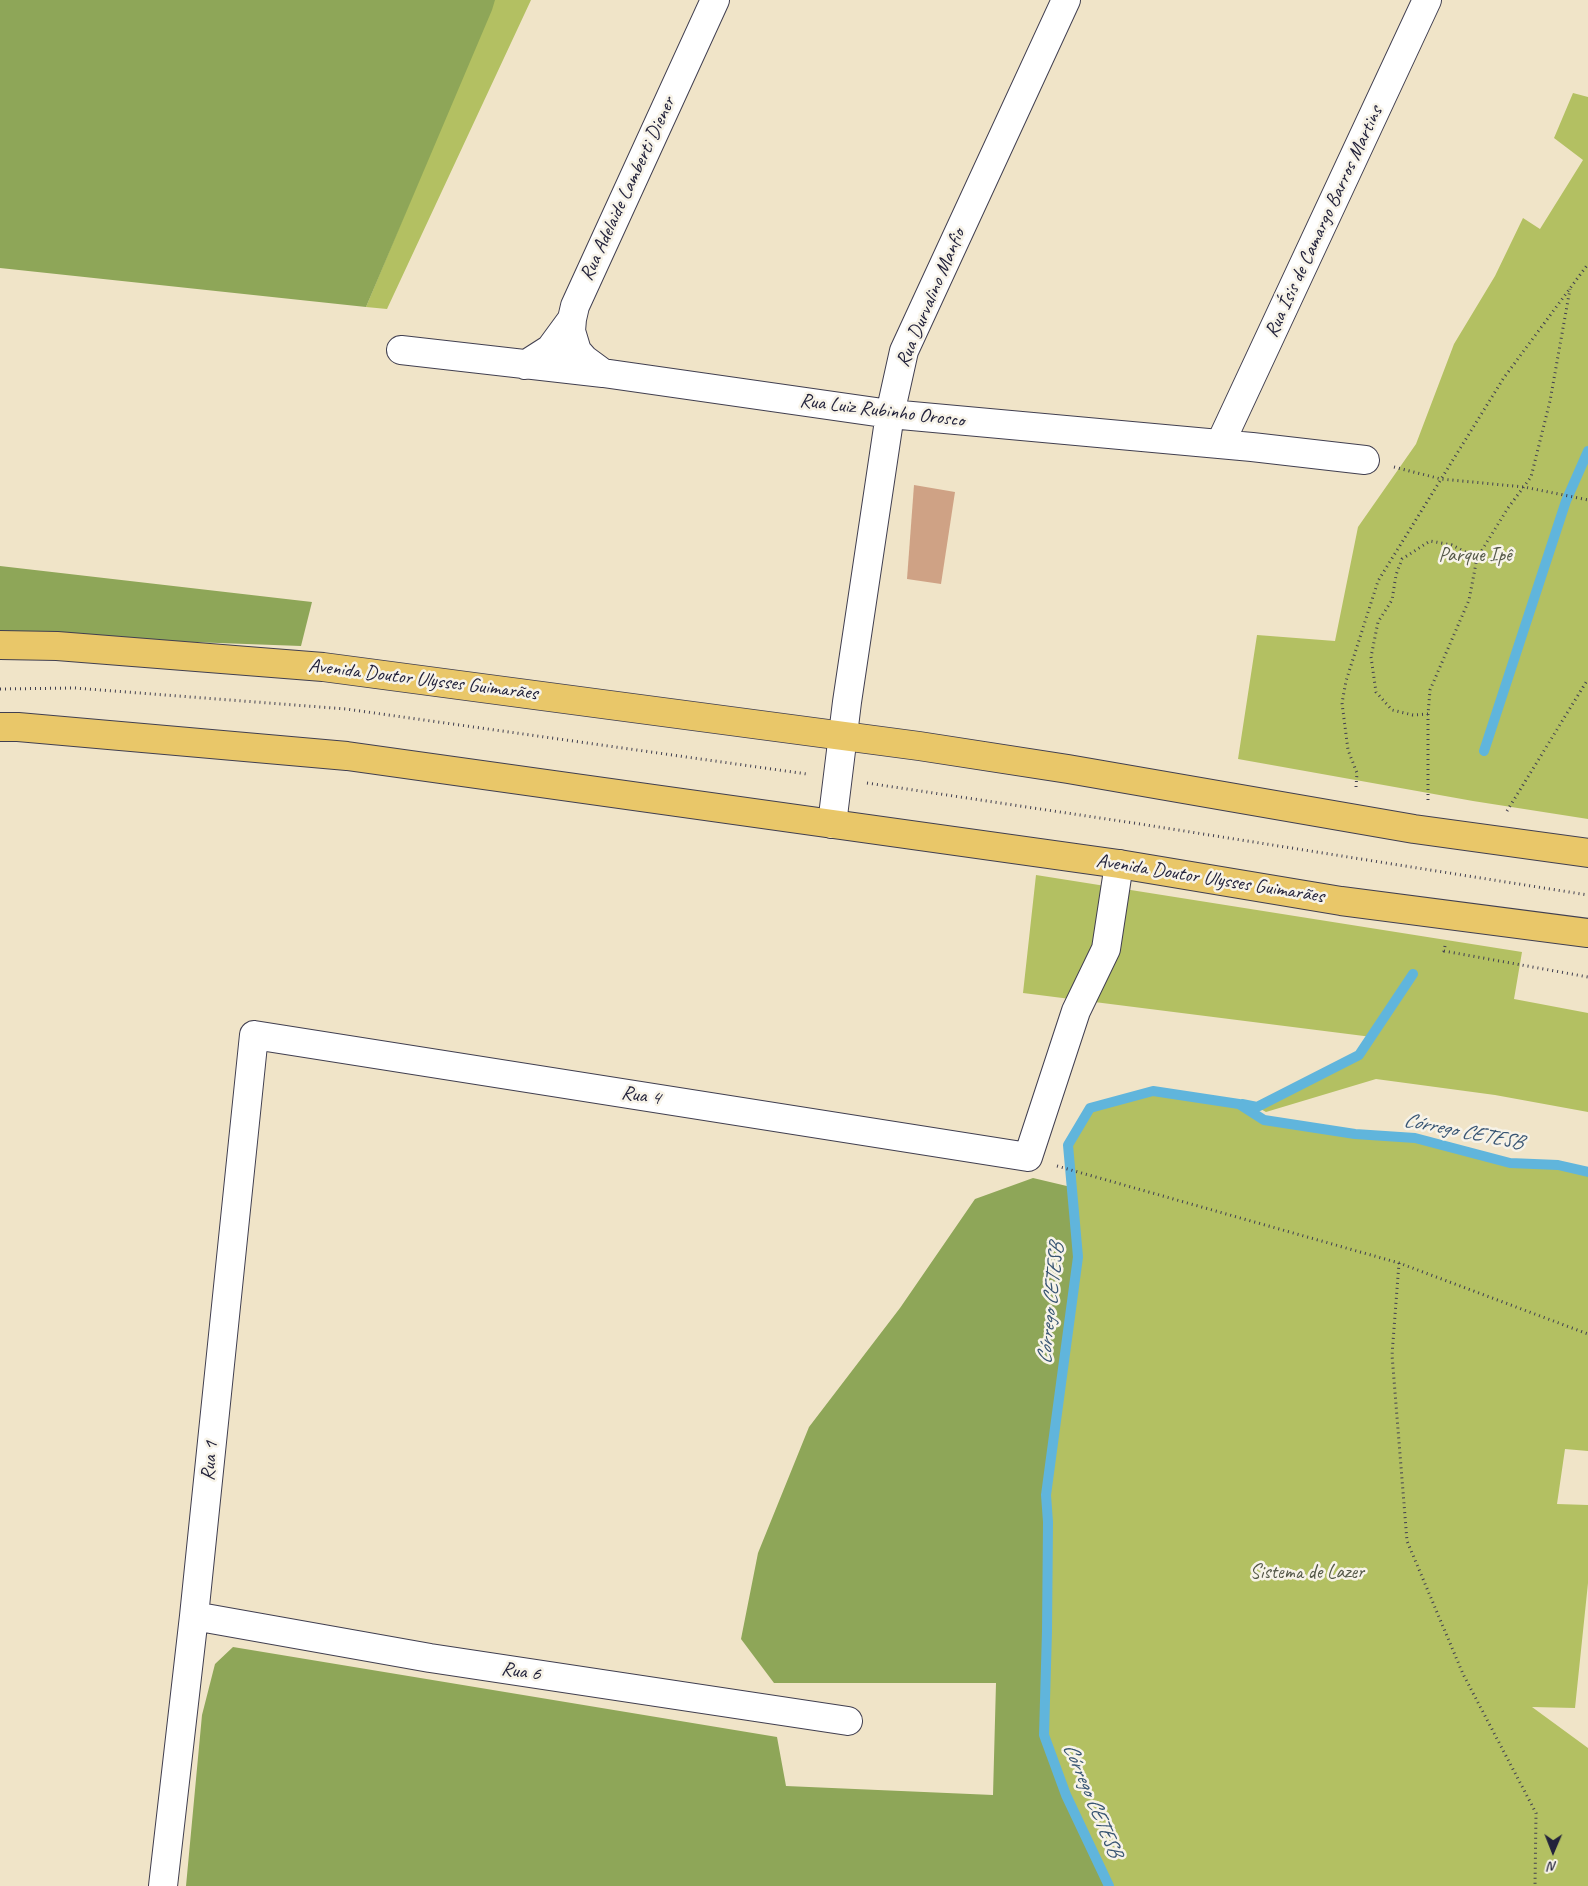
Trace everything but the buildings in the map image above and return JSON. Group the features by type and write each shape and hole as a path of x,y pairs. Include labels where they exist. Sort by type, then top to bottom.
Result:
{"main road":[{"name":"Avenida Doutor Ulysses Guimarães","path":"0,646 57,646 323,667 844,735 1068,769 1428,831 1588,853"},
{"name":"Avenida Doutor Ulysses Guimarães","path":"0,727 348,756 1119,864 1342,901 1588,933"}],"street":[{"name":"Rua Adelaide Lamberti Diener","path":"602,373 577,351 571,331 572,319 581,292 715,0"},
{"name":"Rua Durvalino Manfio","path":"844,735 890,414 904,351 1066,0"},
{"name":"Rua Ísis de Camargo Barros Martins","path":"1220,444 1427,0"},
{"path":"524,365 550,348 572,319"},
{"name":"Rua Luiz Rubinho Orosco","path":"401,350 602,373 890,414 1220,444 1365,460"},
{"path":"832,824 844,735"},
{"name":"Rua 4","path":"254,1035 1028,1157 1076,1012 1106,949 1119,864"},
{"name":"Rua 1","path":"163,1886 194,1616 254,1035"},
{"name":"Rua 6","path":"194,1616 430,1658 848,1721"}],"path":[{"path":"1351,817 1357,778 1348,750 1342,703 1346,681 1378,582 1503,379 1588,264"},
{"path":"1428,831 1428,714 1430,690 1469,600 1476,558 1531,477 1550,401 1570,288"},
{"path":"1365,460 1441,479 1524,487 1588,500"},
{"path":"1428,714 1413,715 1392,710 1376,692 1371,657 1378,622 1392,600 1396,575 1402,559 1430,541 1452,545 1476,558"},
{"path":"1489,840 1588,680"},
{"path":"0,689 75,688 346,709 777,770"},
{"path":"912,790 1588,895"},
{"path":"1448,915 1444,951 1588,977"},
{"path":"1054,1165 1399,1264 1588,1334"},
{"path":"1399,1264 1392,1355 1407,1541 1463,1674 1536,1813 1535,1886"}],"green space":[{"path":"0,0 495,0 366,307 0,268"},
{"path":"494,0 531,0 387,309 366,307"},
{"name":"Parque Ipê","path":"1573,93 1588,97 1588,819 1473,801 1238,759 1257,635 1335,641 1358,527 1416,444 1454,344 1495,276 1523,218 1540,229 1583,160 1554,138"},
{"path":"0,566 312,602 301,646 0,635"},
{"path":"1036,875 1522,952 1514,999 1588,1013 1588,1112 1495,1095 1376,1079 1266,1112 1257,1107 1359,1055 1372,1037 1023,993"},
{"name":"Sistema de Lazer","path":"1153,1091 1239,1104 1264,1120 1355,1134 1415,1138 1510,1163 1558,1165 1588,1172 1588,1451 1565,1449 1557,1504 1588,1505 1588,1583 1575,1708 1532,1707 1588,1748 1588,1886 1109,1886 1066,1795 1044,1735 1048,1522 1046,1495 1078,1257 1068,1145 1090,1108"},
{"path":"1033,1178 1071,1187 1078,1257 1046,1495 1048,1522 1044,1735 1066,1795 1109,1886 186,1886 202,1715 215,1664 233,1647 777,1737 786,1786 993,1795 996,1683 774,1683 741,1639 758,1553 809,1427 900,1308 975,1199"}],"waterway":[{"path":"1484,751 1566,501 1588,451"},
{"path":"1242,1104 1257,1107 1359,1055 1413,974"},
{"name":"Córrego CETESB","path":"1109,1886 1066,1795 1044,1735 1048,1522 1046,1495 1078,1257 1068,1145 1090,1108 1153,1091 1239,1104 1264,1120 1355,1134 1415,1138 1510,1163 1558,1165 1588,1172"}]}
